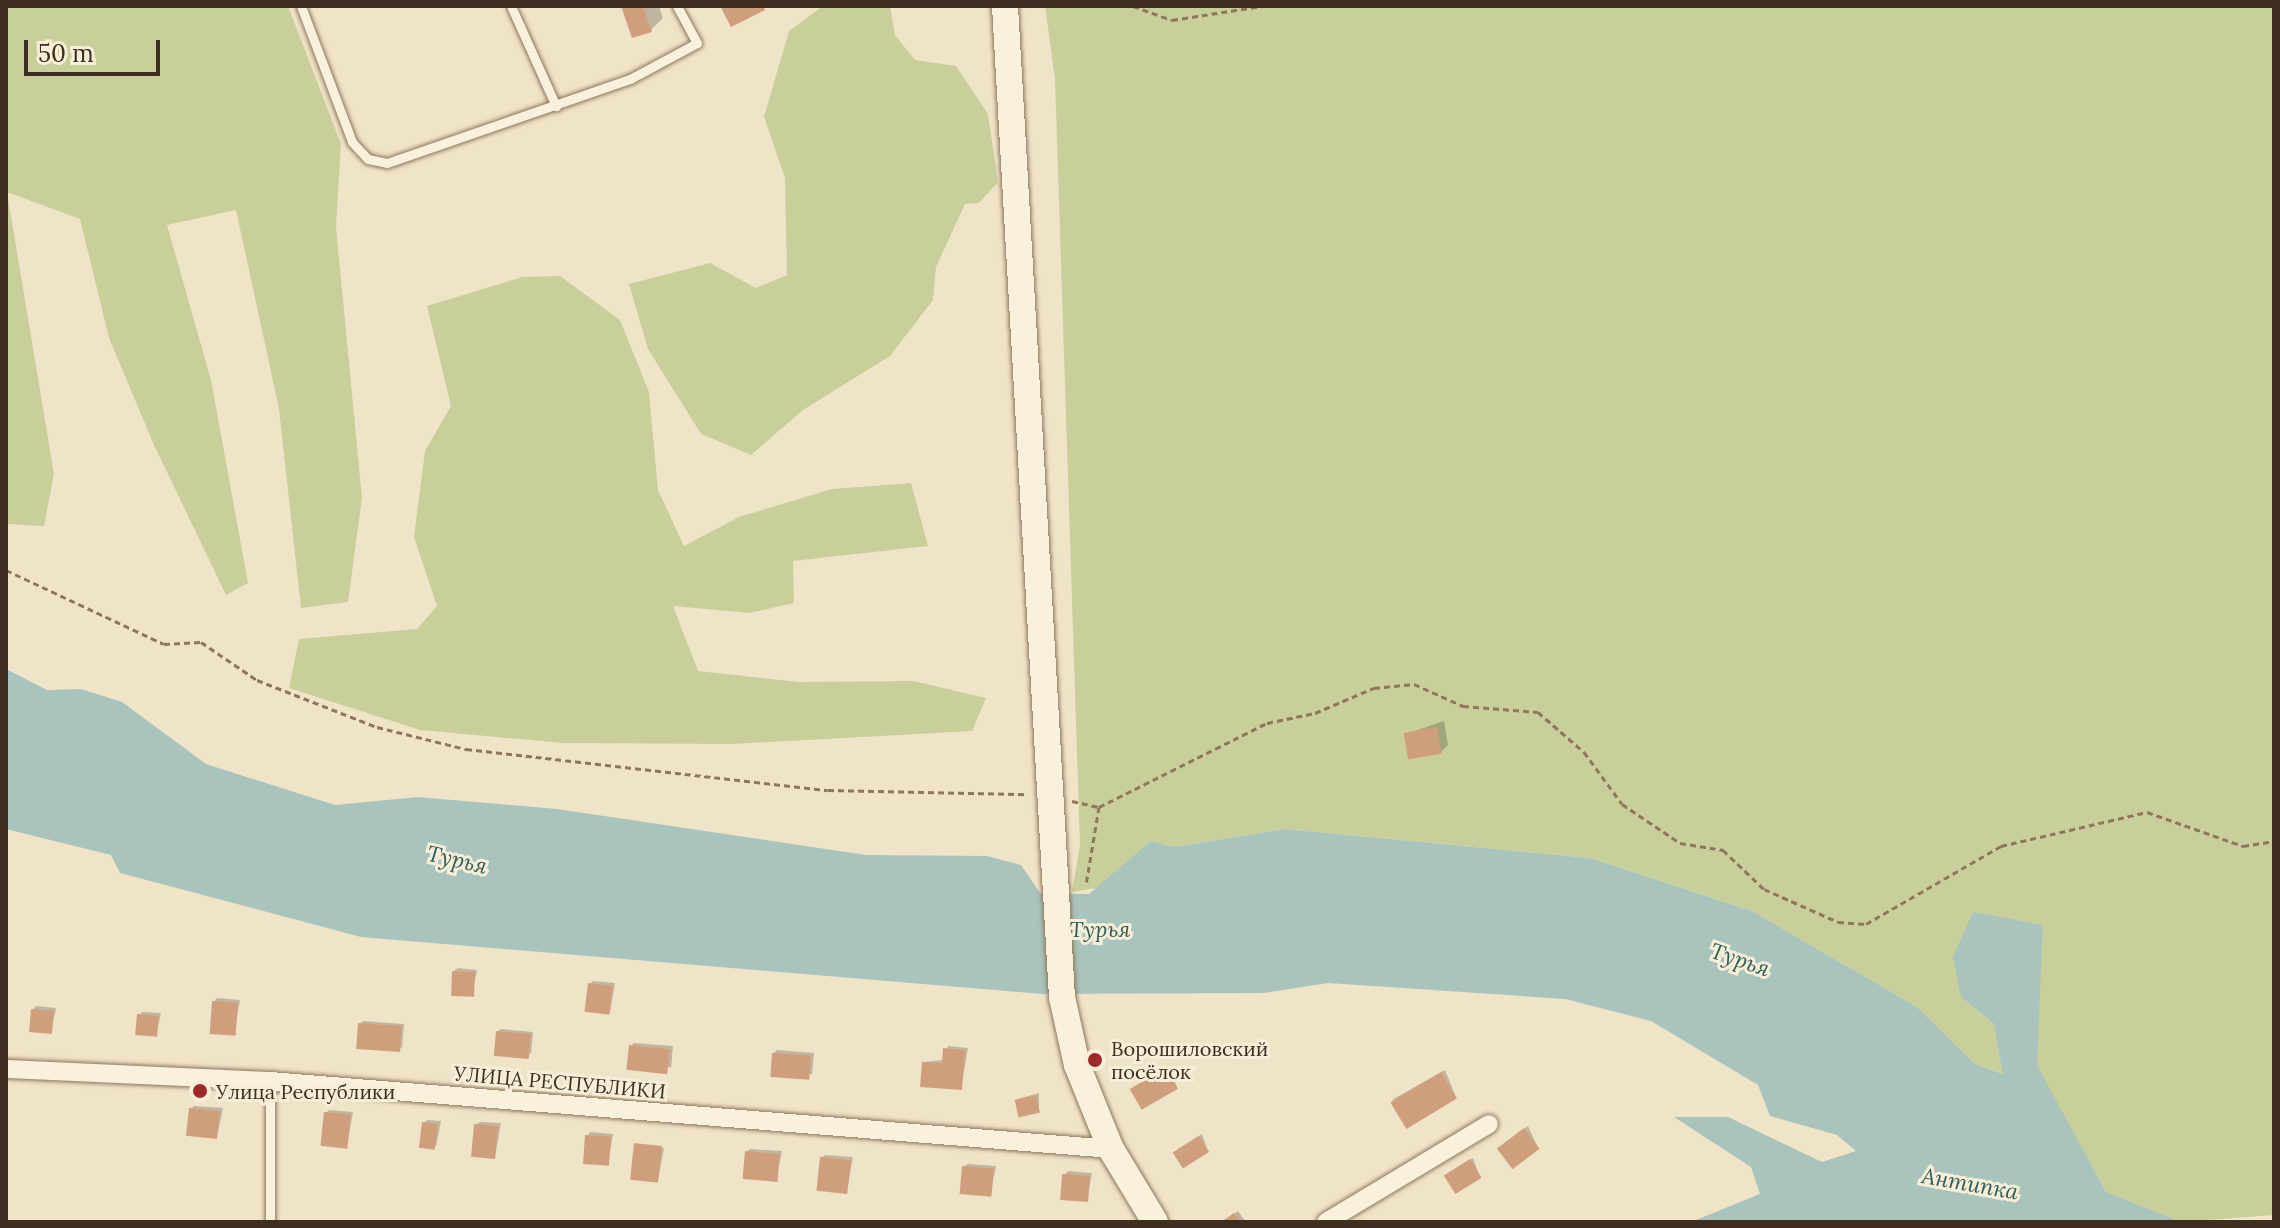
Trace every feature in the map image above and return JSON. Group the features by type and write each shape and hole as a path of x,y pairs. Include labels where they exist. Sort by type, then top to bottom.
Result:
{"main road":[{"path":"1005,6 1053,889 1062,997 1077,1065 1111,1149 1155,1222"}],"street":[{"name":"УЛИЦА РЕСПУБЛИКИ","path":"6,1069 270,1081 1111,1149"},
{"path":"1326,1222 1489,1124"}],"lane":[{"path":"301,6 352,142 368,159 387,163 432,152 556,106 697,43 677,6"},
{"path":"511,6 556,106"},
{"path":"270,1081 270,1222"}],"path":[{"path":"1133,6 1172,20 1262,6"},
{"path":"6,570 164,644 201,642 257,680 377,727 466,749 828,790 1049,791 1099,807 1267,723 1315,713 1374,688 1414,684 1463,706 1538,712 1584,752 1622,804 1680,843 1723,850 1764,889 1838,922 1866,924 2001,846 2147,812 2243,846 2274,841"},
{"path":"1086,885 1099,807"}],"green space":[{"path":"6,6 288,6 341,144 336,227 362,498 348,602 301,608 279,409 236,210 167,225 211,380 248,583 226,595 154,445 109,338 80,219 7,192 54,474 44,526 6,524"},
{"path":"823,6 890,6 895,35 915,60 956,66 988,114 998,182 979,203 965,204 936,267 933,300 890,356 803,410 751,455 701,434 648,349 629,284 710,263 756,288 787,275 785,178 764,117 789,31"},
{"path":"1045,6 2274,6 2274,1215 2181,1222 2106,1192 2036,1065 2043,926 1961,997 1994,1024 2004,1074 1975,1064 1917,1007 1752,911 1590,858 1285,829 1174,847 1151,841 1103,887 1072,892 1080,845 1055,79"},
{"path":"560,276 620,320 649,392 658,490 684,546 739,517 832,489 911,483 928,546 793,561 794,603 750,613 673,606 698,671 798,682 913,681 986,698 972,731 733,744 564,743 420,730 289,688 299,639 417,629 437,606 414,537 425,451 451,406 427,306 522,277"}],"water":[{"path":"6,669 47,690 81,689 122,702 206,764 335,805 418,797 557,809 866,855 987,856 1021,865 1040,893 1089,894 1151,841 1174,847 1285,829 1590,858 1752,911 1917,1007 1975,1064 2003,1074 1994,1024 1961,997 1953,957 1973,912 2043,925 2037,1065 2106,1192 2181,1222 1691,1222 1760,1194 1751,1167 1674,1117 1728,1117 1822,1162 1856,1151 1837,1135 1770,1116 1758,1085 1651,1021 1565,999 1328,983 1264,993 1042,994 361,937 120,873 111,855 6,829"}],"building":[{"path":"621,6 643,6 652,32 632,38"},
{"path":"720,6 763,6 765,10 731,27"},
{"path":"1437,727 1442,754 1408,759 1404,733"},
{"path":"452,971 475,972 474,997 451,996"},
{"path":"588,983 613,986 609,1015 584,1012"},
{"path":"212,1001 238,1003 236,1036 210,1034"},
{"path":"31,1009 54,1011 52,1034 29,1032"},
{"path":"137,1014 159,1016 157,1037 135,1035"},
{"path":"358,1023 402,1026 400,1052 356,1049"},
{"path":"496,1031 531,1034 529,1059 494,1056"},
{"path":"629,1045 670,1049 667,1074 626,1070"},
{"path":"943,1048 965,1050 962,1090 920,1087 922,1062 942,1063"},
{"path":"772,1053 811,1056 809,1080 770,1077"},
{"path":"1166,1068 1178,1089 1142,1110 1130,1089"},
{"path":"1441,1072 1457,1099 1406,1129 1390,1102"},
{"path":"1036,1095 1040,1113 1019,1117 1015,1100"},
{"path":"189,1108 220,1111 217,1139 186,1136"},
{"path":"324,1112 351,1115 347,1149 320,1146"},
{"path":"422,1122 438,1124 435,1150 419,1148"},
{"path":"474,1124 498,1126 495,1159 471,1157"},
{"path":"1524,1128 1540,1149 1512,1169 1497,1148"},
{"path":"585,1135 611,1137 609,1166 583,1164"},
{"path":"1199,1136 1209,1152 1183,1169 1173,1152"},
{"path":"634,1143 662,1146 658,1183 630,1180"},
{"path":"745,1151 780,1154 777,1182 743,1179"},
{"path":"820,1157 851,1160 847,1194 816,1191"},
{"path":"1470,1159 1482,1178 1455,1194 1444,1175"},
{"path":"962,1166 994,1169 991,1197 960,1194"},
{"path":"1062,1174 1090,1176 1088,1202 1060,1200"},
{"path":"1234,1213 1241,1222 1221,1222"}],"place":[{"name":"Ворошиловский посёлок","path":"1095,1060"},
{"name":"Улица Республики","path":"200,1091"}],"water label":[{"name":"Турья","path":"457,860"},
{"name":"Турья","path":"1100,930"},
{"name":"Турья","path":"1740,960"},
{"name":"Антипка","path":"1970,1184"}]}
